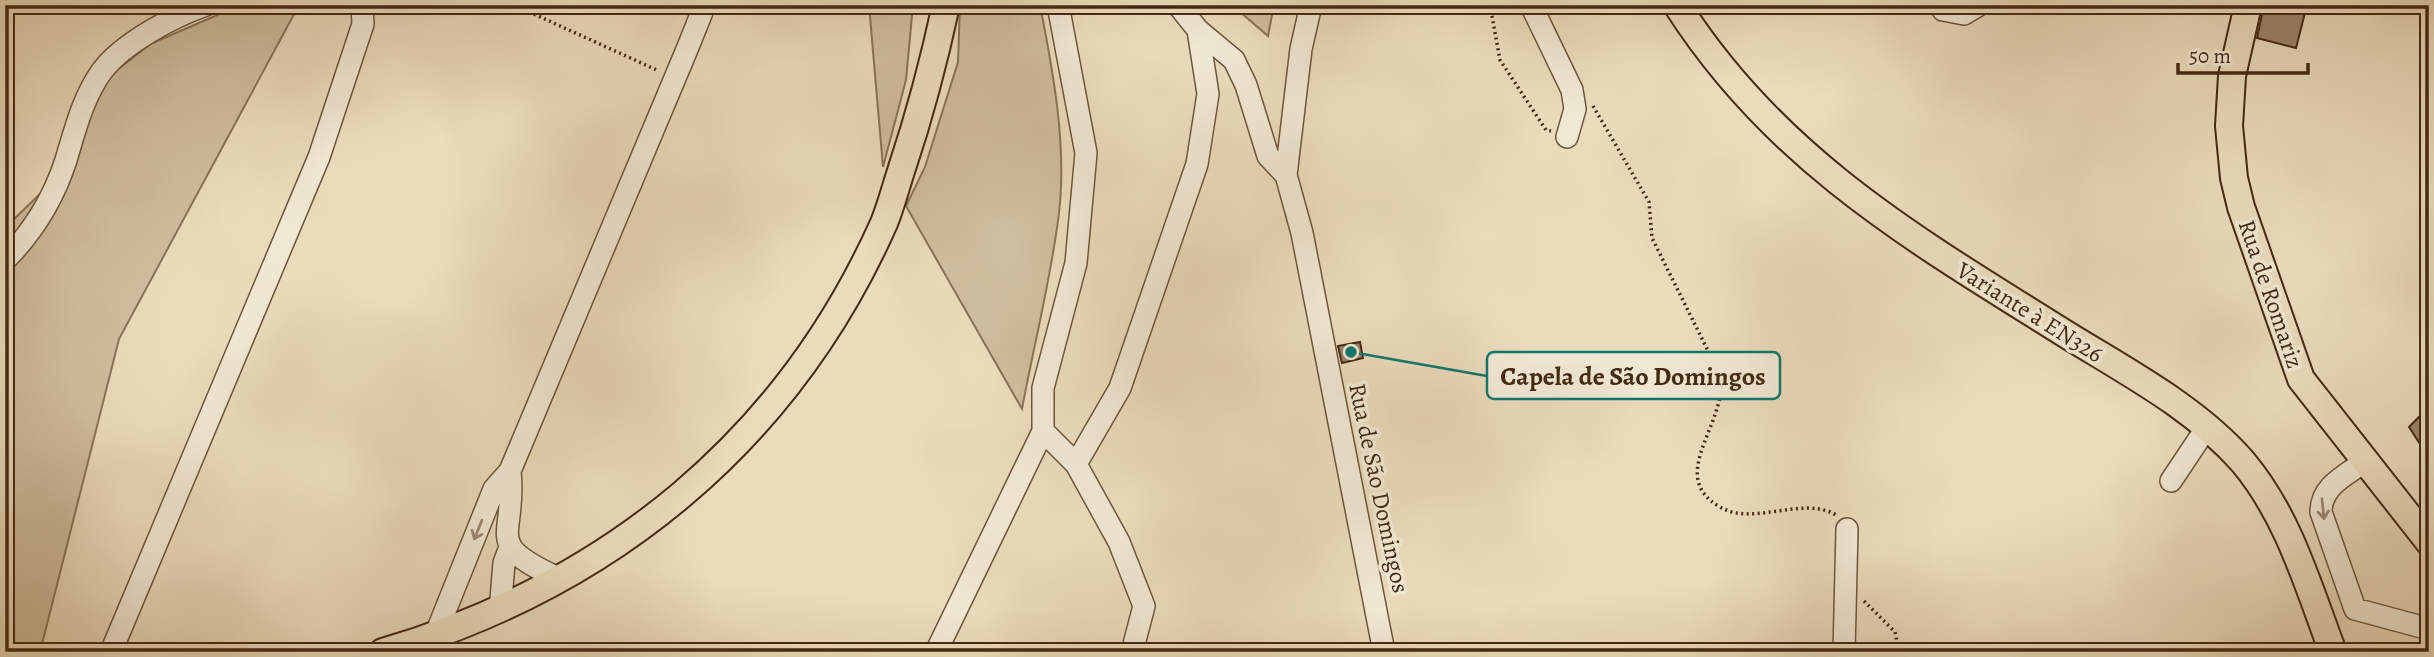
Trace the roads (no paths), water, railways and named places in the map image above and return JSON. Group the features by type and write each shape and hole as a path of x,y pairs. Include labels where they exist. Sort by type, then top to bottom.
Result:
{"main road":[{"path":"383,652 500,611 628,538 702,476 758,424 820,344 884,223 929,87 946,5"},
{"name":"Variante à EN326","path":"1677,5 1715,60 1744,93 1804,155 1857,198 1916,241 2165,396 2207,427 2241,461 2283,519 2333,652"},
{"name":"Rua de Romariz","path":"2248,5 2232,76 2229,126 2234,178 2241,207 2301,379 2429,542"}],"street":[{"path":"5,260 20,245 51,197 77,124 103,71 157,28 206,5"},
{"path":"111,652 319,157 363,24 362,5"},
{"path":"435,636 494,489 510,471 675,78 702,12 701,5"},
{"path":"936,652 1043,432 1043,388 1076,263 1086,153 1058,5"},
{"path":"1178,5 1198,30 1234,60 1246,85 1268,156 1286,175"},
{"name":"Rua de São Domingos","path":"1311,5 1301,49 1286,175 1302,233 1384,652"},
{"path":"1531,5 1572,90 1575,109 1567,137"},
{"path":"1940,5 1943,10 1964,14 1979,5"},
{"path":"1076,464 1120,388 1197,164 1208,94 1198,30"},
{"path":"2171,481 2207,427"},
{"path":"1043,432 1076,464 1119,542 1144,606 1132,652"},
{"path":"2364,462 2328,488 2321,498 2320,512 2355,609 2429,629"},
{"path":"510,471 512,494 505,528 510,547 524,562 560,579"},
{"path":"1844,652 1847,529"},
{"path":"500,611 504,563 510,547"}],"place":[{"name":"Capela de São Domingos","path":"1351,352"}]}
